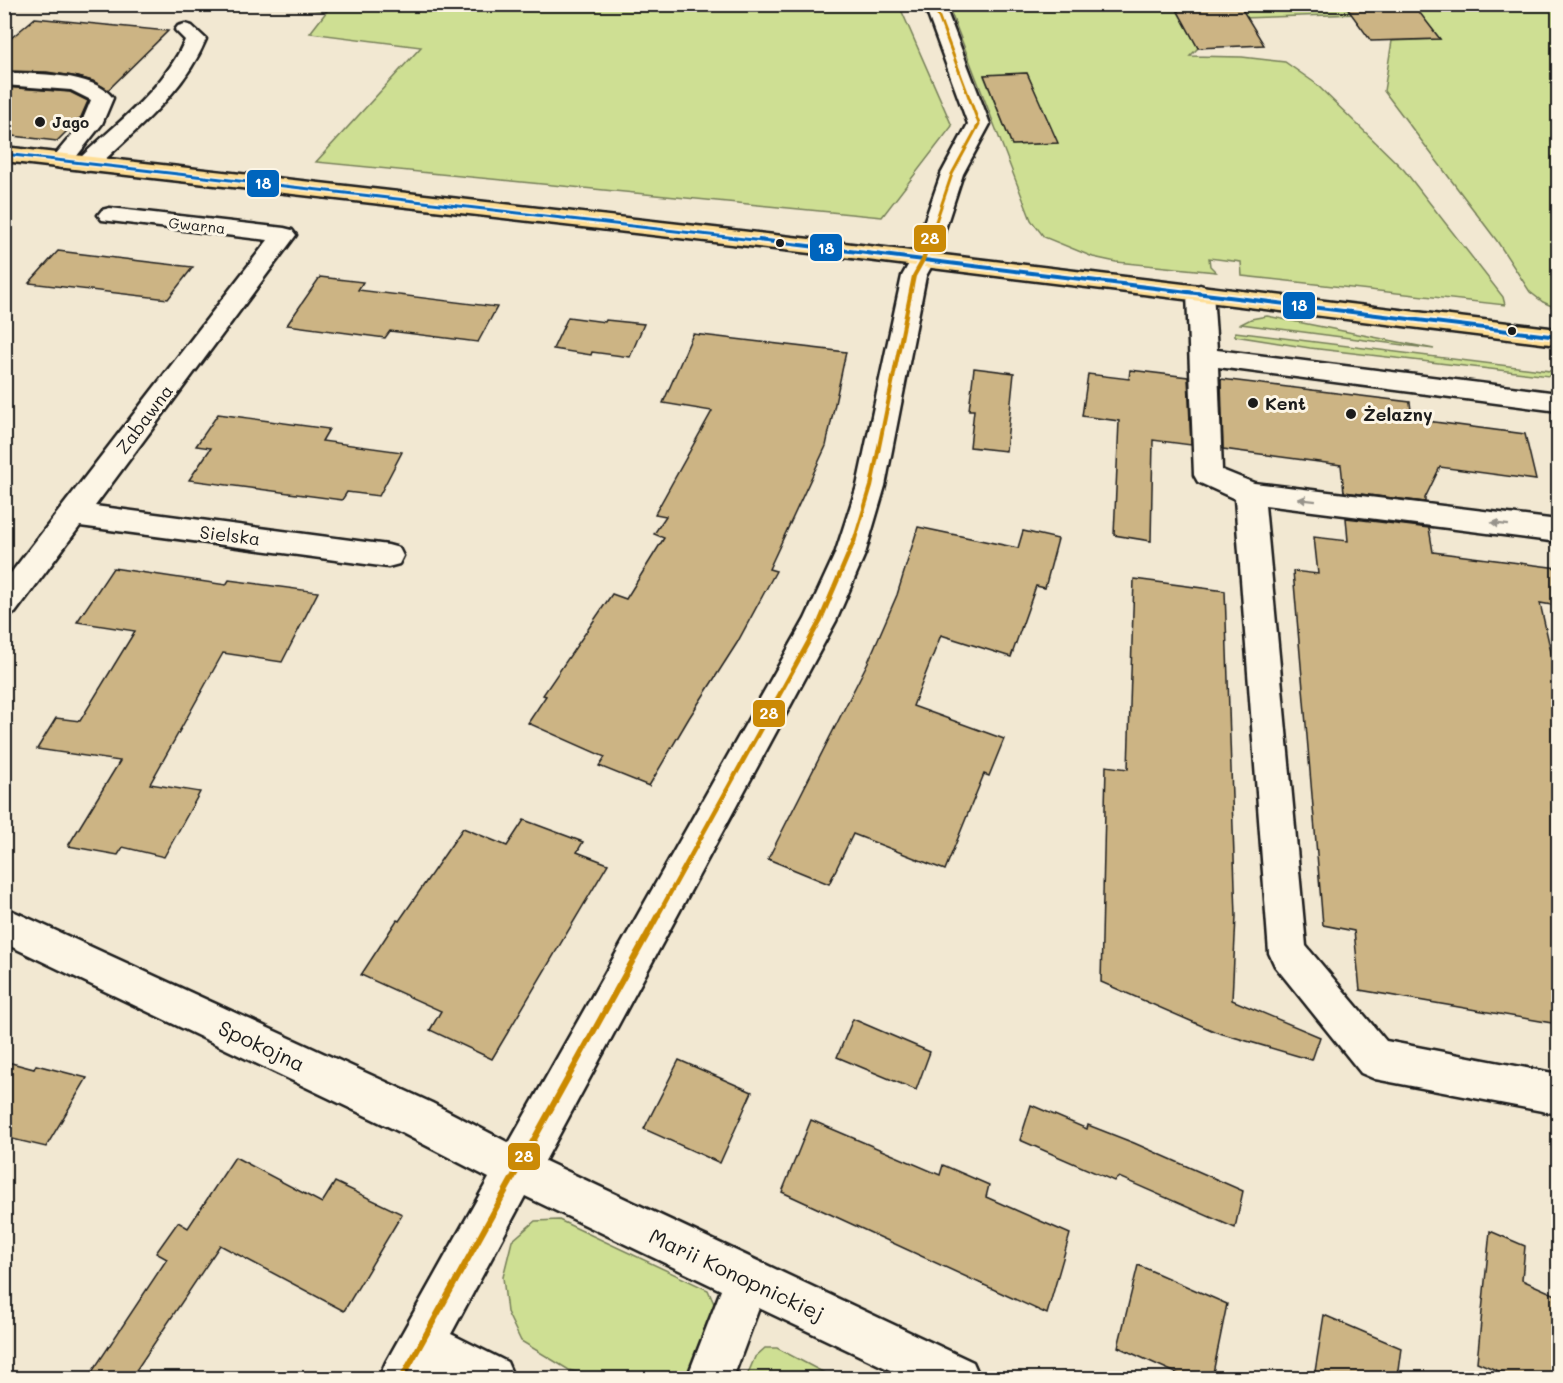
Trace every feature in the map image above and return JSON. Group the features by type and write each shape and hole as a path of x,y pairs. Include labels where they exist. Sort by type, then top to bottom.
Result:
{"main road":[{"path":"4,154 1558,335"}],"street":[{"path":"491,1378 411,1361 820,621 850,554 871,486 915,276 923,260 952,174 979,124 934,4"},
{"path":"87,164 176,78 191,55 196,39 185,30"},
{"path":"4,79 80,86 97,92 102,98 100,111 92,126 61,161"},
{"name":"Gwarna","path":"110,215 284,235"},
{"name":"Zabawna","path":"4,605 284,235"},
{"path":"1200,293 1208,476 1249,493 1558,531"},
{"path":"1204,357 1558,402"},
{"path":"1249,493 1288,953 1375,1059 1558,1094"},
{"name":"Sielska","path":"71,514 388,555"},
{"name":"Spokojna","path":"4,924 417,1118 517,1170"},
{"name":"Marii Konopnickiej","path":"517,1170 957,1378"},
{"path":"710,1378 748,1280"}],"green space":[{"path":"1239,4 1344,4 1346,8 1353,7 1358,14 1242,18"},
{"path":"280,5 899,5 952,126 882,217 316,162 421,47 310,33 327,11"},
{"path":"948,5 1174,5 1198,48 1190,56 1242,57 1285,62 1315,83 1404,170 1503,297 1505,305 1242,276 1241,262 1209,258 1210,266 1216,272 1116,262 1093,257 1044,237 1031,220","holes":["1027,73 1057,143 1012,145 984,76"]},
{"path":"1413,5 1558,5 1558,309 1543,302 1530,292 1497,241 1384,91 1392,41 1440,39"},
{"path":"1267,316 1434,349 1241,324 1251,319"},
{"path":"1235,332 1558,372 1558,377 1310,348 1235,336"},
{"path":"559,1220 708,1290 716,1308 705,1357 683,1378 596,1378 569,1370 521,1341 507,1312 503,1277 512,1241 535,1221"},
{"path":"765,1348 777,1348 834,1378 746,1378 755,1357"}],"building":[{"path":"1174,4 1239,4 1264,45 1198,48"},
{"path":"1344,4 1413,4 1440,39 1371,41"},
{"path":"35,18 168,31 108,90 93,81 78,77 47,72 4,71 4,44"},
{"path":"1027,73 1058,143 1012,145 984,75"},
{"name":"Jago","path":"4,87 70,92 88,101 81,117 57,141 4,135"},
{"path":"58,251 193,267 168,299 29,283"},
{"path":"320,277 363,282 358,290 497,307 478,342 390,331 385,338 287,325"},
{"path":"568,317 644,324 630,357 592,352 591,355 553,349"},
{"path":"693,334 846,352 826,446 769,569 776,571 737,643 649,786 599,766 605,757 528,723 546,696 543,695 612,594 626,599 664,538 654,534 666,516 655,514 712,411 663,403"},
{"path":"974,368 1014,373 1006,451 970,447 974,410 969,410"},
{"path":"1130,370 1188,377 1191,445 1153,440 1151,541 1114,535 1119,421 1082,416 1088,374 1129,379"},
{"path":"1221,379 1410,402 1412,419 1525,434 1536,480 1440,467 1425,502 1344,492 1341,465 1223,449"},
{"path":"218,414 329,429 322,441 402,452 379,496 347,492 342,500 189,480 211,448 196,446"},
{"path":"1346,518 1429,528 1433,552 1558,568 1558,606 1540,603 1558,683 1558,1024 1360,990 1354,931 1323,925 1293,571 1318,574 1314,537 1348,541"},
{"path":"918,527 1018,548 1023,531 1058,539 1045,588 1036,586 1011,657 941,635 913,706 1004,739 989,776 984,774 945,870 853,834 829,884 768,859 868,662 897,595"},
{"path":"113,568 226,585 229,580 318,592 282,662 223,653 150,784 200,792 164,857 123,847 118,855 68,846 120,761 37,749 56,718 80,721 135,631 77,622"},
{"path":"1134,579 1225,591 1236,916 1232,1000 1320,1037 1312,1060 1216,1032 1101,982 1106,766 1128,769"},
{"path":"524,820 583,842 577,852 608,864 492,1059 430,1030 441,1011 361,975 463,828 507,846"},
{"path":"853,1019 930,1052 916,1090 837,1057"},
{"path":"679,1060 752,1092 720,1163 644,1129"},
{"path":"4,1061 34,1069 36,1065 87,1078 46,1147 4,1137"},
{"path":"1031,1105 1087,1129 1088,1125 1134,1143 1243,1191 1235,1228 1119,1177 1114,1181 1020,1140"},
{"path":"811,1120 940,1175 943,1165 989,1185 986,1197 1070,1234 1047,1314 782,1192"},
{"path":"235,1157 322,1203 335,1182 402,1214 344,1311 220,1245 131,1378 88,1378 167,1259 156,1253 178,1222 188,1228"},
{"path":"1490,1231 1525,1246 1522,1280 1558,1296 1555,1378 1515,1378 1477,1362"},
{"path":"1138,1265 1227,1304 1212,1378 1187,1378 1118,1347"},
{"path":"1324,1315 1401,1348 1397,1378 1314,1378"}],"transit line":[{"name":"28","path":"402,1378 820,621 850,554 871,486 914,276 923,260 952,174 979,124 934,4"},
{"name":"18","path":"4,154 827,248 1558,337"}],"place":[{"name":"Jago","path":"40,122"},
{"name":"Kent","path":"1253,403"},
{"name":"Żelazny","path":"1351,414"}]}
